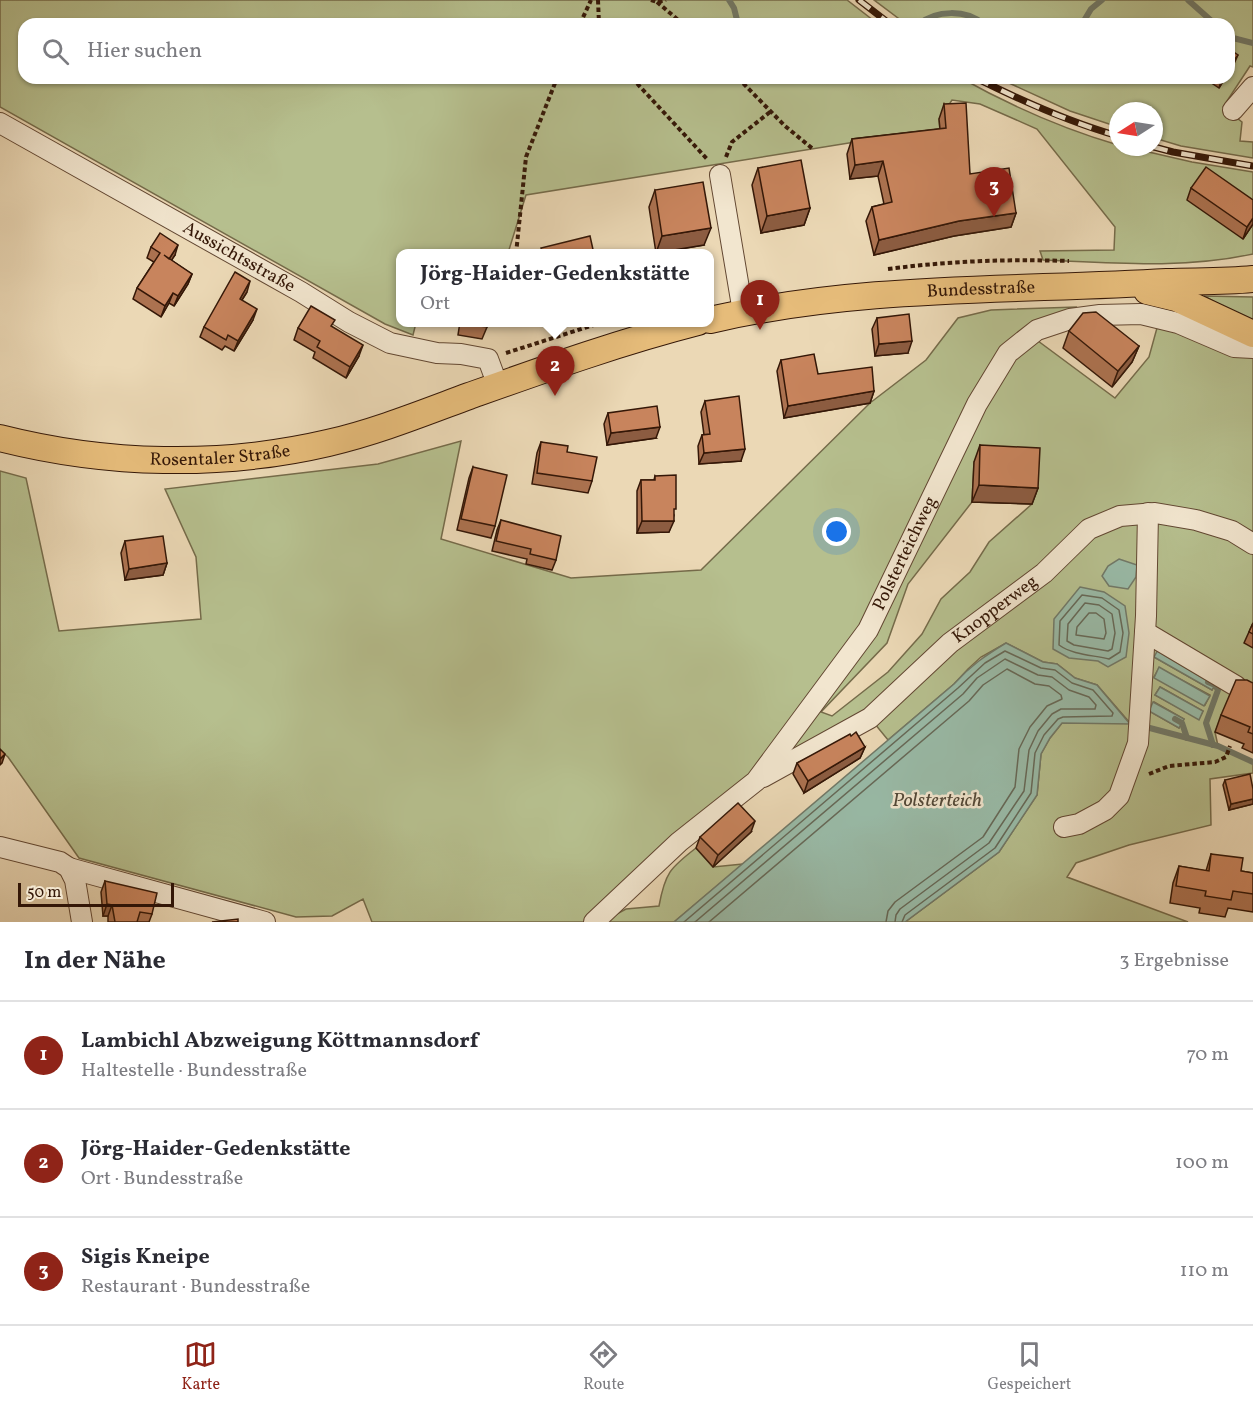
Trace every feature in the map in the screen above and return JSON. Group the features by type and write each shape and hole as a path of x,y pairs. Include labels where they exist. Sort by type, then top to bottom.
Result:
{"main road":[{"name":"Bundesstraße","path":"714,319 811,301 920,292 1253,279"},
{"path":"1111,286 1154,292 1176,298 1253,334"},
{"path":"498,386 620,344 680,327"},
{"name":"Rosentaler Straße","path":"0,438 51,449 124,459 190,460 263,455 329,443 371,431 498,386"}],"street":[{"path":"1233,110 1253,87"},
{"name":"Aussichtsstraße","path":"0,123 301,292 349,322 390,343 437,353 488,358"},
{"path":"720,175 743,312"},
{"name":"Polsterteichweg","path":"594,922 679,842 756,781 868,630 977,404 1008,353 1036,330 1071,319 1100,315 1141,314 1178,323 1234,347 1253,348"},
{"path":"488,358 498,386"},
{"path":"1064,827 1079,824 1105,810 1119,796 1138,743 1145,632 1148,513"},
{"name":"Knopperweg","path":"756,781 870,718 950,643 1044,573 1089,529 1120,516 1148,513 1196,520 1232,531 1253,544"},
{"path":"1145,632 1236,686"},
{"path":"0,847 60,862 69,868 265,922"},
{"path":"69,868 75,880 82,922"}],"path":[{"path":"583,18 591,0"},
{"path":"598,0 599,18"},
{"path":"651,0 657,2 676,18"},
{"path":"657,2 666,0"},
{"path":"517,249 526,157 555,84"},
{"path":"638,84 720,175"},
{"path":"744,84 785,126 813,149"},
{"path":"720,175 732,142 770,111"},
{"path":"488,358 587,327"},
{"path":"1123,785 1169,766 1215,762 1226,757 1230,746"}],"shaded area":[{"path":"0,0 847,0 870,18 18,18 18,84 972,84 1038,116 1109,142 1109,156 1163,155 1253,172 1253,215 1242,239 1253,224 1253,254 1201,262 1175,263 1043,260 1040,251 1114,250 1115,227 1037,129 980,104 952,100 939,119 941,145 886,137 526,195 509,249 396,249 396,327 415,327 413,335 385,324 0,107"},
{"path":"874,0 1253,0 1253,67 1250,66 1223,107 1242,122 1240,141 1253,142 1253,158 1181,146 1163,141 1163,102 1109,102 1109,124 1070,111 1011,84 1235,84 1235,18 898,18"},
{"path":"1204,296 1253,297 1253,323"},
{"path":"1076,307 1070,319 1030,335 1115,398 1149,357 1160,317 1253,348 1253,686 1232,693 1215,732 1218,746 1253,762 1253,773 1210,779 1211,825 1129,845 1076,863 1067,877 1188,922 905,922 999,852 1037,795 1041,754 1062,723 1130,723 1097,685 1075,678 1057,664 1043,662 1006,643 981,657 954,684 888,740 870,718 807,752 594,922 372,922 363,899 332,916 296,917 79,858 8,757 0,750 0,471 26,478 59,631 201,619 196,557 165,489 378,464 461,441 441,539 571,578 701,570 870,403 926,360 958,318 991,310","holes":["974,462 1034,465 1032,504 989,542 970,572 941,599 922,634 888,672 832,716 821,712 887,643 908,584 972,502","1154,657 1217,682 1212,690","1159,668 1210,695 1205,705 1154,677","1160,687 1203,711 1199,719 1155,695","1154,702 1184,719 1179,728 1149,711"]},
{"path":"696,848 713,867 743,864 674,922 602,922 626,909 659,906 666,878 674,866"}],"water":[{"path":"1119,559 1137,565 1136,577 1128,589 1109,586 1102,576 1108,566"},
{"path":"1080,587 1104,592 1125,606 1129,633 1126,657 1108,667 1098,661 1069,658 1053,649 1054,619"},
{"name":"Polsterteich","path":"1006,643 1043,662 1057,664 1075,678 1097,685 1130,724 1062,723 1041,754 1037,795 999,852 905,922 674,922 954,684 972,666"},
{"path":"1159,648 1217,681 1212,690 1154,657"},
{"path":"1159,667 1210,696 1204,706 1154,678"},
{"path":"1160,687 1203,711 1199,720 1155,695"},
{"path":"1153,702 1184,719 1179,728 1149,711"}],"building":[{"path":"966,103 970,174 1009,168 1016,213 959,221 879,240 872,207 892,202 883,161 855,165 852,139 946,128 944,104"},
{"path":"801,160 810,208 767,216 758,168"},
{"path":"1206,167 1253,200 1253,218 1247,227 1191,188"},
{"path":"703,182 711,228 662,236 655,190"},
{"path":"160,233 178,245 169,259 192,274 178,296 173,293 165,306 137,288 160,253 151,247"},
{"path":"590,236 593,249 541,249"},
{"path":"235,272 250,281 240,299 257,309 238,341 228,335 226,340 204,327"},
{"path":"311,306 335,320 331,326 363,345 350,367 317,347 320,341 298,328"},
{"path":"1096,312 1139,346 1118,371 1069,331 1083,313"},
{"path":"909,314 912,341 879,344 877,318"},
{"path":"814,354 818,374 872,367 874,391 788,406 781,360"},
{"path":"739,396 745,449 704,453 702,435 710,434 705,401"},
{"path":"657,406 660,427 611,433 608,413"},
{"path":"541,442 568,446 567,452 597,457 592,481 537,473"},
{"path":"980,445 1040,448 1038,488 979,485"},
{"path":"473,467 507,475 495,526 461,519"},
{"path":"676,475 674,521 642,521 641,480 655,480 655,476"},
{"path":"501,520 561,536 556,560 530,554 531,549 496,541"},
{"path":"163,536 167,563 129,569 125,541"},
{"path":"1236,680 1247,680 1253,683 1253,734 1248,732 1250,727 1221,715"},
{"path":"856,732 865,747 808,781 797,763"},
{"path":"0,749 5,754 0,759"},
{"path":"1250,774 1253,799 1231,804 1225,780"},
{"path":"738,803 755,821 718,855 700,837"},
{"path":"1211,854 1243,858 1241,871 1253,873 1253,894 1233,891 1231,900 1205,896 1206,891 1176,886 1179,866 1209,871"},
{"path":"105,881 157,893 152,914 140,912 137,922 115,922 112,905 107,904"},
{"path":"238,919 238,922 212,922"}],"waterway":[{"path":"729,0 736,18"},
{"path":"1086,18 1091,9 1102,0"},
{"path":"1188,0 1208,18"},
{"path":"929,18 951,13 973,18"},
{"path":"1235,38 1253,43"},
{"path":"1208,682 1215,685 1218,690 1206,723 1213,745"},
{"path":"1175,719 1182,723 1187,738"},
{"path":"1146,727 1218,746 1253,762"}],"railway":[{"path":"859,0 882,18"},
{"path":"988,84 1046,110 1109,133"},
{"path":"1163,149 1253,166"}],"place":[{"name":"Sigis Kneipe","path":"994,217"},
{"name":"Lambichl Abzweigung Köttmannsdorf","path":"760,330"},
{"name":"Jörg-Haider-Gedenkstätte","path":"555,396"}]}
